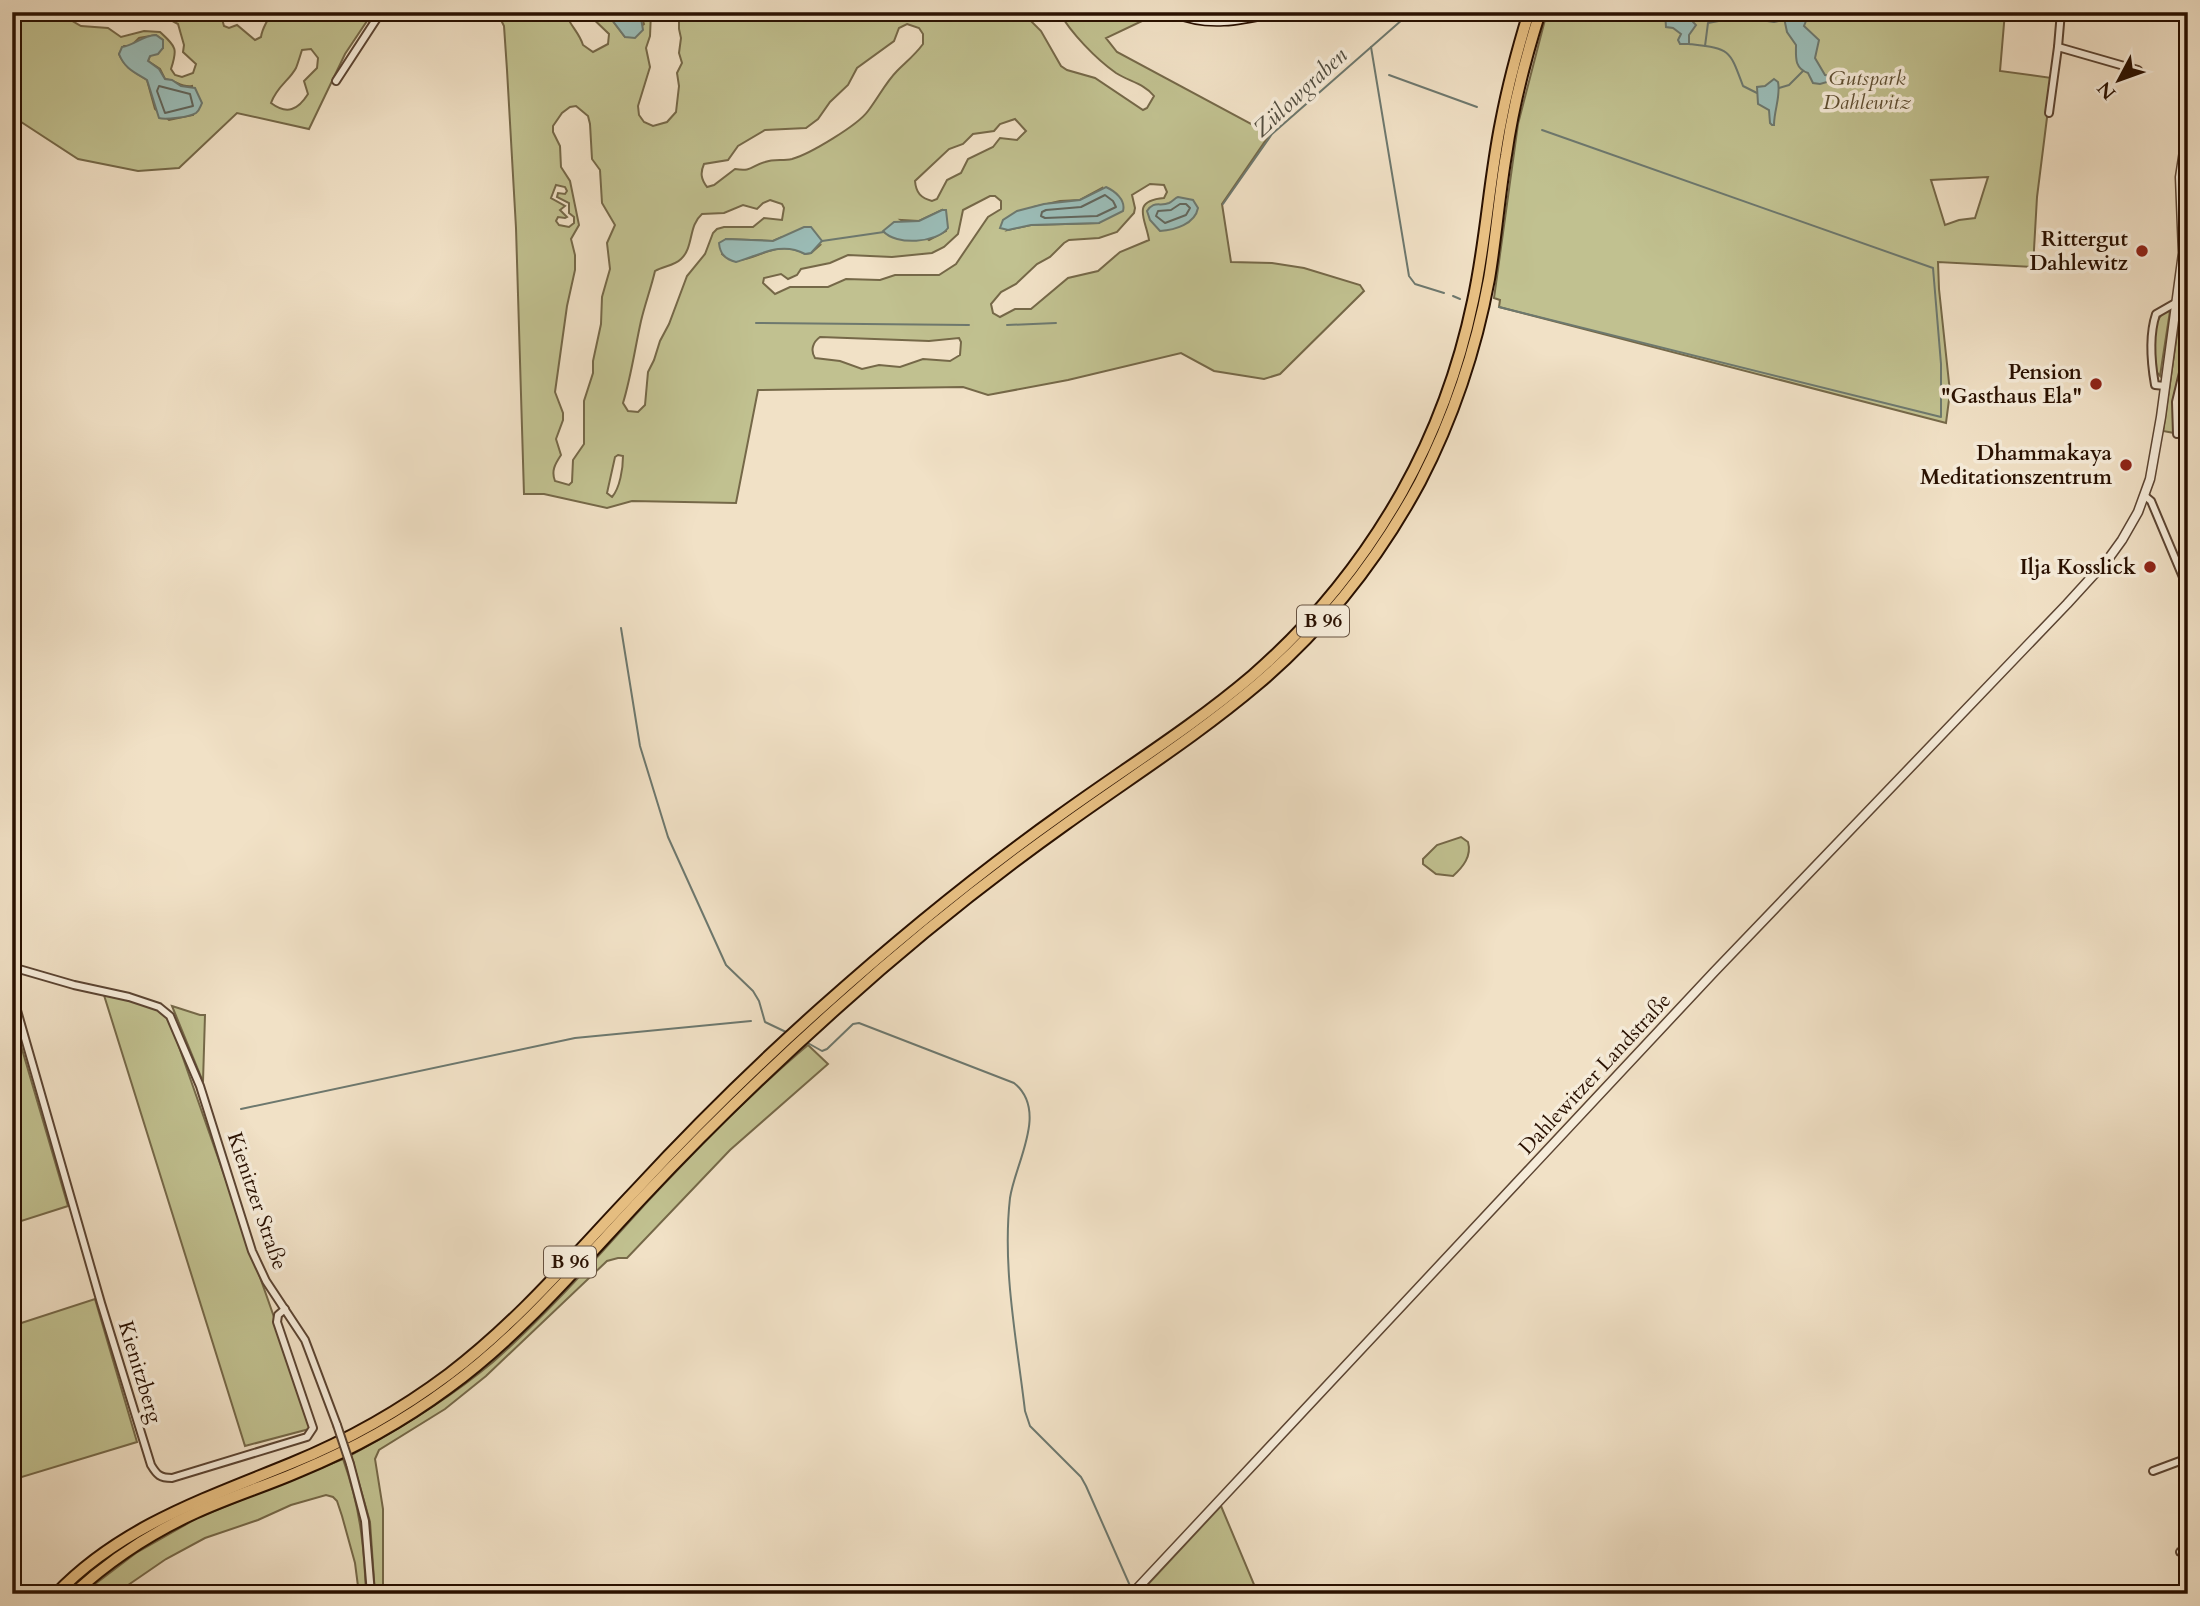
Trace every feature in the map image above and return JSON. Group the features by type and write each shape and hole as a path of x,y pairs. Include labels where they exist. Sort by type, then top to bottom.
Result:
{"highway":[{"name":"B 96","path":"56,1594 89,1564 146,1525 190,1503 357,1433 448,1375 516,1317 696,1126 790,1043 898,941 1055,819 1252,676 1310,620 1364,552 1392,509 1420,458 1446,397 1460,354 1478,278 1500,124 1529,12"},
{"name":"B 96","path":"805,1029 979,889 1179,745 1261,681 1315,629 1371,561 1430,462 1455,404 1471,356 1490,273 1511,122 1528,51 1541,12"},
{"name":"B 96","path":"73,1594 97,1573 153,1534 193,1514 349,1449 390,1427 449,1388 524,1324 790,1043"}],"main road":[{"path":"1174,12 1209,21 1232,20 1274,12"}],"street":[{"path":"336,80 380,12"},
{"path":"2049,113 2061,12"},
{"path":"2058,47 2138,70"},
{"name":"Dahlewitzer Landstraße","path":"1132,1594 1714,972 2088,581 2122,540 2145,496 2154,462 2185,253 2180,177 2188,125"},
{"path":"2165,386 2155,385 2152,368 2153,323 2156,314 2177,302"},
{"path":"2177,435 2176,402 2188,352"},
{"path":"2145,496 2151,501 2187,587"},
{"name":"Kienitzer Straße","path":"12,967 74,985 111,992 159,1007 170,1016 200,1086 252,1251 266,1282 311,1352 337,1425 365,1521 371,1594"},
{"name":"Kienitzberg","path":"12,992 101,1303 151,1465 157,1475 172,1478 311,1434 313,1428 277,1322 278,1315 285,1309"},
{"path":"2153,1471 2188,1458"},
{"path":"2180,1552 2188,1549"}],"green space":[{"path":"12,12 67,18 81,26 108,28 121,37 144,31 160,32 174,48 171,69 175,75 182,77 193,73 196,64 183,52 184,45 178,24 156,12 227,12 222,19 224,26 229,28 237,25 255,40 261,37 269,17 267,12 373,12 345,54 309,129 237,113 179,168 138,171 78,159 12,116 16,96 12,84","holes":["156,35 163,40 163,48 150,56 148,61 160,69 165,79 192,86 193,115 169,120 155,109 147,80 121,59 119,54 124,46 131,46 139,38","311,49 318,58 317,68 304,81 308,94 292,109 277,107 271,103 276,92 296,68 302,50"]},
{"path":"497,12 533,12 536,15 565,12 583,45 593,52 608,44 609,34 586,12 606,12 625,37 644,24 640,12 651,12 650,36 646,48 650,67 638,106 639,115 644,122 653,126 667,122 676,112 679,86 677,73 682,63 679,53 679,12 1022,12 1041,31 1061,66 1095,78 1143,110 1154,96 1146,88 1116,73 1100,61 1077,37 1059,12 1161,12 1106,38 1117,52 1270,134 1222,204 1231,262 1272,263 1304,268 1360,285 1364,291 1280,374 1264,379 1214,371 1181,353 1068,380 988,395 963,387 758,390 736,503 632,501 607,508 544,494 524,494 516,228 504,26","holes":["907,24 919,28 923,34 923,44 893,75 863,117 800,156 789,160 768,161 748,169 735,169 714,185 707,187 702,176 704,164 728,160 738,146 765,130 806,128 818,119 830,102 848,85 857,68 894,41 899,28","576,106 588,116 592,159 600,170 602,203 615,225 607,243 610,269 602,297 601,324 593,373 584,401 584,444 573,460 572,482 569,485 555,481 553,474 561,455 556,439 563,420 555,392 575,270 571,239 579,225 570,181 561,167 560,146 553,132 553,126 562,113","1015,119 1026,131 1017,140 1000,138 993,147 968,159 961,173 947,180 937,199 932,201 920,194 915,181 949,149 963,144 973,134 994,131 1000,124","1150,184 1164,185 1167,192 1164,198 1153,200 1144,207 1143,218 1149,240 1120,252 1098,271 1068,278 1031,309 1015,309 1000,317 993,313 991,304 1001,292 1016,284 1064,243 1069,240 1099,238 1117,232 1134,213 1132,195","556,185 565,187 567,191 565,194 558,193 557,197 569,203 569,213 574,217 574,223 569,227 559,225 556,221 558,217 567,217 560,210 565,206 551,198","1102,188 1099,223 1031,225 1008,230 1034,207 1080,200","990,196 1001,201 1001,209 988,217 956,264 939,275 895,275 880,280 846,279 828,287 790,287 775,294 763,283 764,278 781,274 788,279 797,275 801,269 830,263 848,255 892,257 932,253 944,247 958,234 963,210","770,200 782,204 782,220 764,218 753,227 724,227 713,233 705,254 687,276 660,341 648,372 645,405 638,412 628,411 623,403 655,271 681,259 688,249 695,224 702,214 724,213 743,205 757,209","942,210 946,231 929,240 901,220 919,221","782,237 820,245 811,253 781,249 740,260 722,254 726,239 773,241","820,337 929,341 959,338 961,342 960,355 950,361 923,359 900,367 879,365 862,369 840,361 815,358 814,344","623,456 622,472 612,497 607,493 615,457"]},
{"name":"Gutspark Dahlewitz","path":"1547,12 2005,12 2000,71 2052,78 2037,197 2033,267 1938,262 1950,392 1946,423 1499,307 1500,300 1494,298 1518,124","holes":["1988,177 1975,218 1945,225 1931,180"]},
{"path":"2188,258 2188,344 2174,398 2174,433 2163,431"},
{"path":"2170,311 2160,376 2154,369 2155,325 2163,312"},
{"path":"1461,837 1468,842 1468,857 1453,876 1436,874 1423,864 1423,859 1437,845"},
{"path":"103,992 157,1008 170,1021 313,1428 245,1446"},
{"path":"172,1006 205,1015 203,1082"},
{"path":"12,1015 68,1206 12,1224"},
{"path":"808,1045 828,1064 730,1150 627,1258 607,1261 486,1376 445,1409 379,1450 375,1459 383,1509 383,1594 375,1594 370,1522 351,1455 424,1412 493,1362 553,1304 706,1141"},
{"path":"95,1299 137,1442 12,1480 12,1326"},
{"path":"343,1459 360,1525 366,1594 359,1594 355,1563 337,1501 326,1495 291,1505 258,1520 205,1538 166,1559 115,1594 82,1594 136,1553 199,1517"},
{"path":"1221,1506 1258,1594 1139,1594"}],"water":[{"path":"606,12 640,12 643,30 635,38 625,37"},
{"path":"1665,12 1694,12 1693,22 1696,25 1689,35 1689,44 1680,44 1678,40 1681,34 1666,27"},
{"path":"1808,12 1812,19 1806,21 1804,26 1819,40 1815,58 1825,75 1835,76 1834,80 1820,84 1813,83 1808,73 1798,65 1796,45 1787,32 1783,13"},
{"path":"156,35 163,40 163,48 158,54 150,56 148,61 159,69 165,79 181,86 195,88 202,103 196,113 178,118 159,118 147,80 130,70 121,59 119,54 122,47"},
{"path":"1774,79 1778,82 1779,93 1772,125 1769,110 1758,104 1757,87 1765,86"},
{"path":"1106,187 1116,193 1124,207 1123,211 1099,223 1031,225 1008,230 1000,228 1003,220 1017,211 1044,204 1080,200"},
{"path":"1178,197 1193,200 1198,208 1196,214 1184,225 1160,231 1150,220 1147,211 1152,206 1169,203"},
{"path":"946,210 948,228 935,237 906,241 889,236 883,231 894,222 919,221"},
{"path":"804,227 811,227 822,241 811,253 779,249 736,262 724,256 719,243 726,239 773,241"}],"waterway":[{"name":"Zülowgraben","path":"1223,204 1272,134 1411,12"},
{"path":"1705,46 1708,23 1740,17 1774,22 1784,20"},
{"path":"1689,44 1713,47 1726,53 1731,57 1743,86 1757,93"},
{"path":"1371,47 1409,276 1415,284 1444,293"},
{"path":"1779,88 1789,85 1803,71"},
{"path":"1389,75 1477,107"},
{"path":"1499,307 1941,417 1941,364 1933,268 1542,130"},
{"path":"822,241 884,232"},
{"path":"1453,296 1460,299"},
{"path":"756,323 969,325"},
{"path":"1007,325 1056,323"},
{"path":"621,628 640,746 668,837 726,965 753,991 765,1022 786,1032"},
{"path":"241,1109 575,1038 751,1021"},
{"path":"806,1042 822,1051 853,1024 859,1023 1014,1083 1024,1095 1029,1108 1029,1122 1010,1198 1008,1251 1025,1411 1030,1426 1081,1477 1131,1588"}],"place":[{"name":"Rittergut Dahlewitz","path":"2142,251"},
{"name":"Pension \"Gasthaus Ela\"","path":"2096,384"},
{"name":"Dhammakaya Meditationszentrum","path":"2126,465"},
{"name":"Ilja Kosslick","path":"2150,567"}]}
